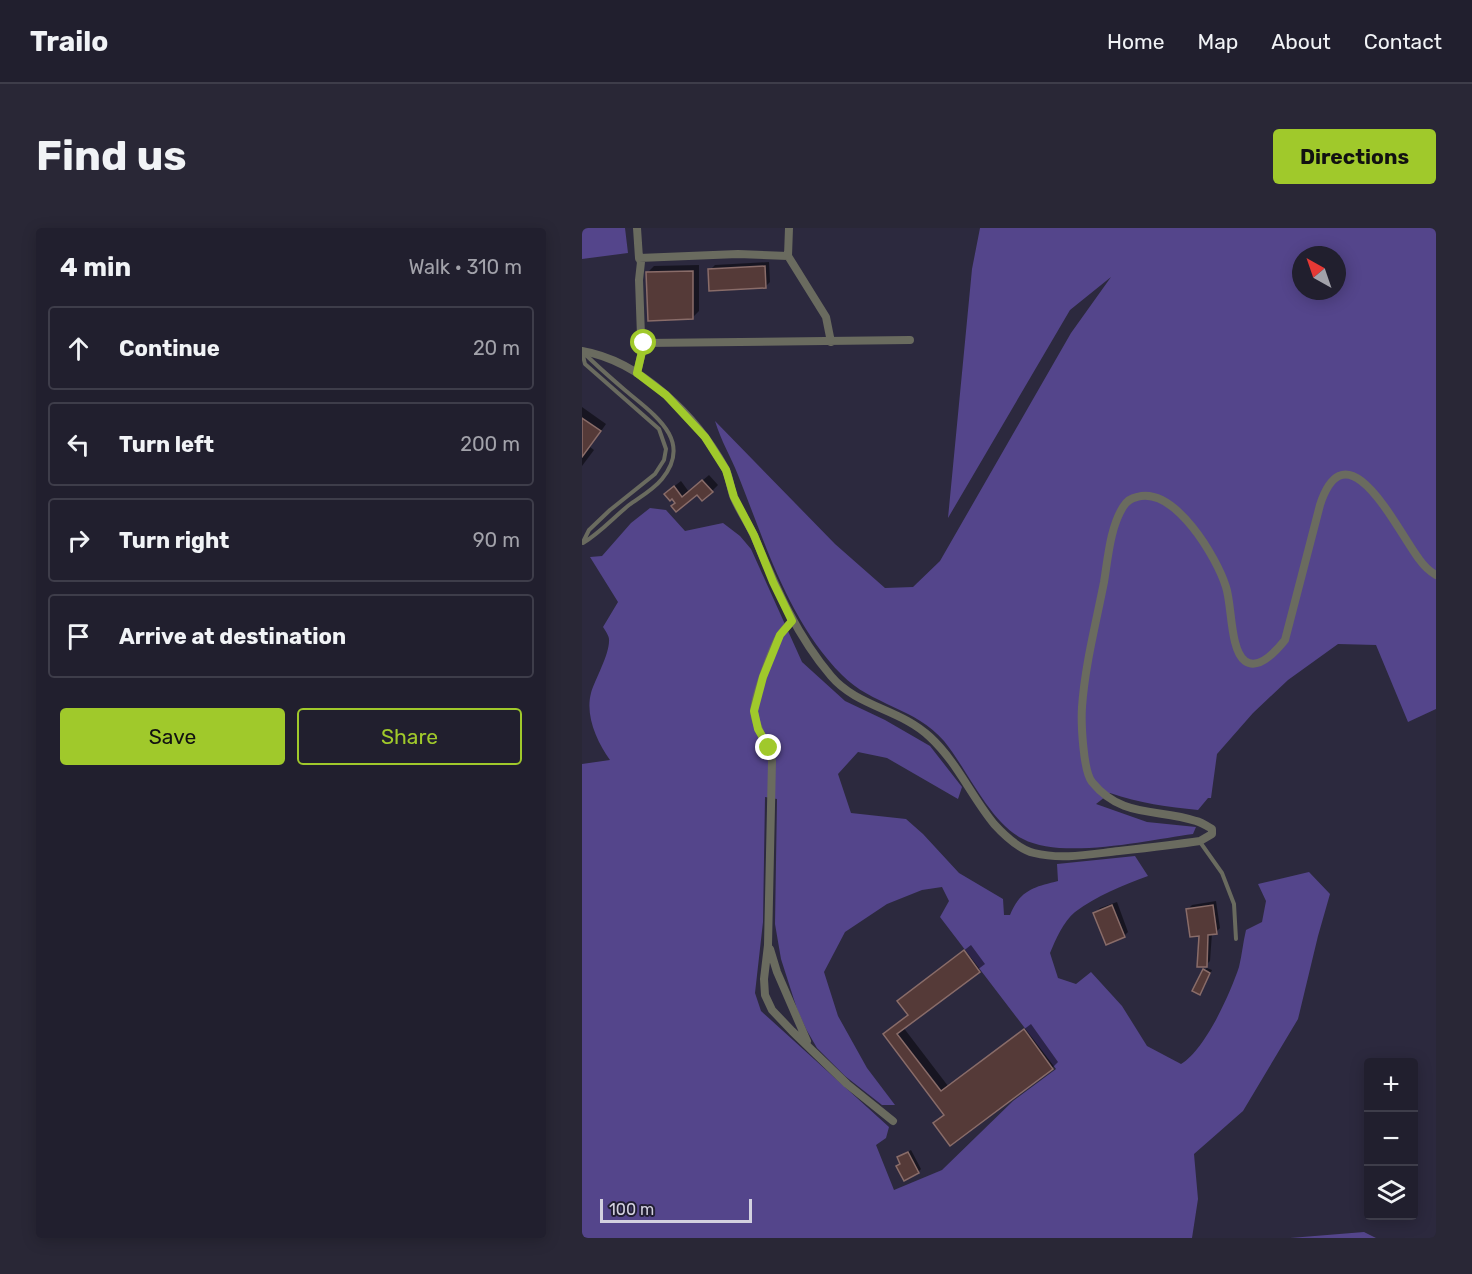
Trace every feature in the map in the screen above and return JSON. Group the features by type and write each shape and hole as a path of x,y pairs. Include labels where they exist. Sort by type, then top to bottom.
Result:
{"street":[{"path":"637,228 641,262 639,280 641,336 644,343 637,373"},
{"path":"789,228 788,256 826,317 831,342"},
{"path":"639,258 738,254 788,256"},
{"path":"644,343 910,340"},
{"path":"582,351 596,354 637,373 666,395 705,437 726,470 734,497 754,535 792,621 832,678 856,698 894,712 921,728 936,741 995,825 1014,843 1031,852 1069,856 1200,841 1212,834 1212,829 1197,821 1129,808 1106,796 1090,780 1084,752 1082,709 1085,680 1113,532 1124,505 1131,499 1152,496 1175,509 1209,550 1226,586 1237,652 1245,661 1252,663 1260,663 1285,640 1325,489 1328,483 1339,475 1353,475 1366,484 1418,559 1436,575"},
{"path":"792,621 780,635 763,677 754,711 758,729 769,748 772,761 765,995 772,1010 847,1084 892,1121"},
{"path":"768,945 803,1035 815,1052"}],"lane":[{"path":"582,351 585,364 659,429 666,449 664,460 655,474 610,510 589,530 582,543"},
{"path":"582,351 657,417 668,429 673,442 673,456 662,479 595,535 582,543"},
{"path":"655,474 662,479"},
{"path":"1200,841 1222,873 1230,893 1234,904 1236,939"}],"shaded area":[{"path":"582,228 625,228 628,253 582,259"},
{"path":"980,228 1436,228 1436,709 1408,722 1376,645 1338,644 1288,680 1253,713 1217,754 1211,798 1208,798 1198,810 1154,804 1110,793 1096,804 1147,822 1196,827 1193,834 1106,847 1060,848 1040,845 1023,839 1011,831 1000,821 953,753 933,730 854,685 823,653 807,630 780,581 715,421 835,544 885,588 913,587 940,561 1071,333 1111,277 1070,310 948,518 972,269"},
{"path":"650,508 666,510 685,531 723,523 740,536 751,549 802,662 845,701 885,720 930,746 962,787 958,799 887,758 858,752 838,774 851,813 906,819 959,873 1003,899 1004,915 1010,915 1018,900 1029,891 1058,881 1057,864 1135,856 1148,876 1110,891 1075,912 1063,926 1050,953 1058,978 1076,984 1091,972 1122,1006 1147,1046 1181,1064 1199,1047 1208,1034 1235,978 1246,930 1262,922 1266,901 1258,884 1309,872 1330,894 1298,1019 1243,1111 1194,1154 1198,1199 1192,1238 582,1238 582,764 610,760 593,728 590,702 591,693 609,645 609,638 603,627 618,602 590,557 602,556 631,523","holes":["765,797 777,799 775,924 781,959 806,1029 817,1048 845,1076 882,1105 895,1105 867,1068 838,1016 824,972 845,932 887,904 922,890 942,887 949,901 940,917 1056,1069 1013,1101 942,1170 894,1190 876,1145 886,1138 889,1127 761,1011 755,993 763,922"]},
{"path":"1364,1232 1376,1238 1290,1238"}],"building":[{"path":"765,266 766,288 709,291 708,269"},
{"path":"693,271 693,319 648,321 646,272"},
{"path":"582,418 601,431 582,457"},
{"path":"702,480 713,492 702,501 697,495 676,512 671,506 675,503 664,494 674,486 682,497"},
{"path":"1112,905 1125,937 1106,945 1093,913"},
{"path":"1213,905 1217,934 1208,935 1207,967 1197,967 1199,936 1190,937 1186,909"},
{"path":"964,950 980,972 897,1034 941,1091 1024,1029 1053,1069 950,1146 933,1123 944,1115 883,1034 908,1015 897,1001"},
{"path":"1203,969 1210,973 1200,995 1192,991"},
{"path":"908,1152 919,1173 904,1181 896,1166 900,1164 897,1157"}],"route":[{"path":"644,343 637,373 666,395 705,437 726,470 734,497 754,535 792,621 780,635 763,677 754,711 758,729 769,748"}]}
